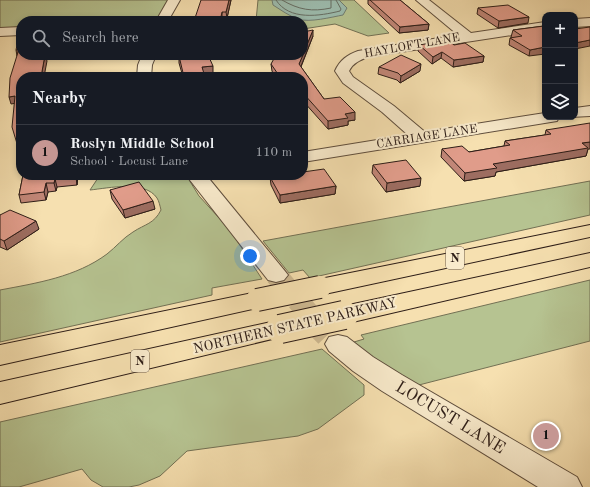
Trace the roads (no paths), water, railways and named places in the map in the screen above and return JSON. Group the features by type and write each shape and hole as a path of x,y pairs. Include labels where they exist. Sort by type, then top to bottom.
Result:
{"highway":[{"name":"N","path":"0,355 590,231"},
{"name":"NORTHERN STATE PARKWAY","path":"0,393 590,260"}],"street":[{"path":"165,16 174,0"},
{"path":"422,0 468,37"},
{"path":"578,23 590,22"},
{"name":"HAYLOFT LANE","path":"422,138 388,109 348,80 342,71 344,64 355,56 373,52 542,26"},
{"path":"0,32 16,31"},
{"path":"144,72 147,60"},
{"path":"578,113 590,111"},
{"name":"CARRIAGE LANE","path":"308,156 542,118"},
{"path":"200,180 276,275"},
{"name":"LOCUST LANE","path":"338,344 392,384 566,487"}],"water":[{"path":"272,0 339,0 347,8 343,15 308,20 308,16 291,16 273,5"}],"tunnel":[{"path":"276,275 310,315"},
{"path":"309,314 338,344"}],"place":[{"name":"Roslyn Middle School","path":"546,436"}]}
